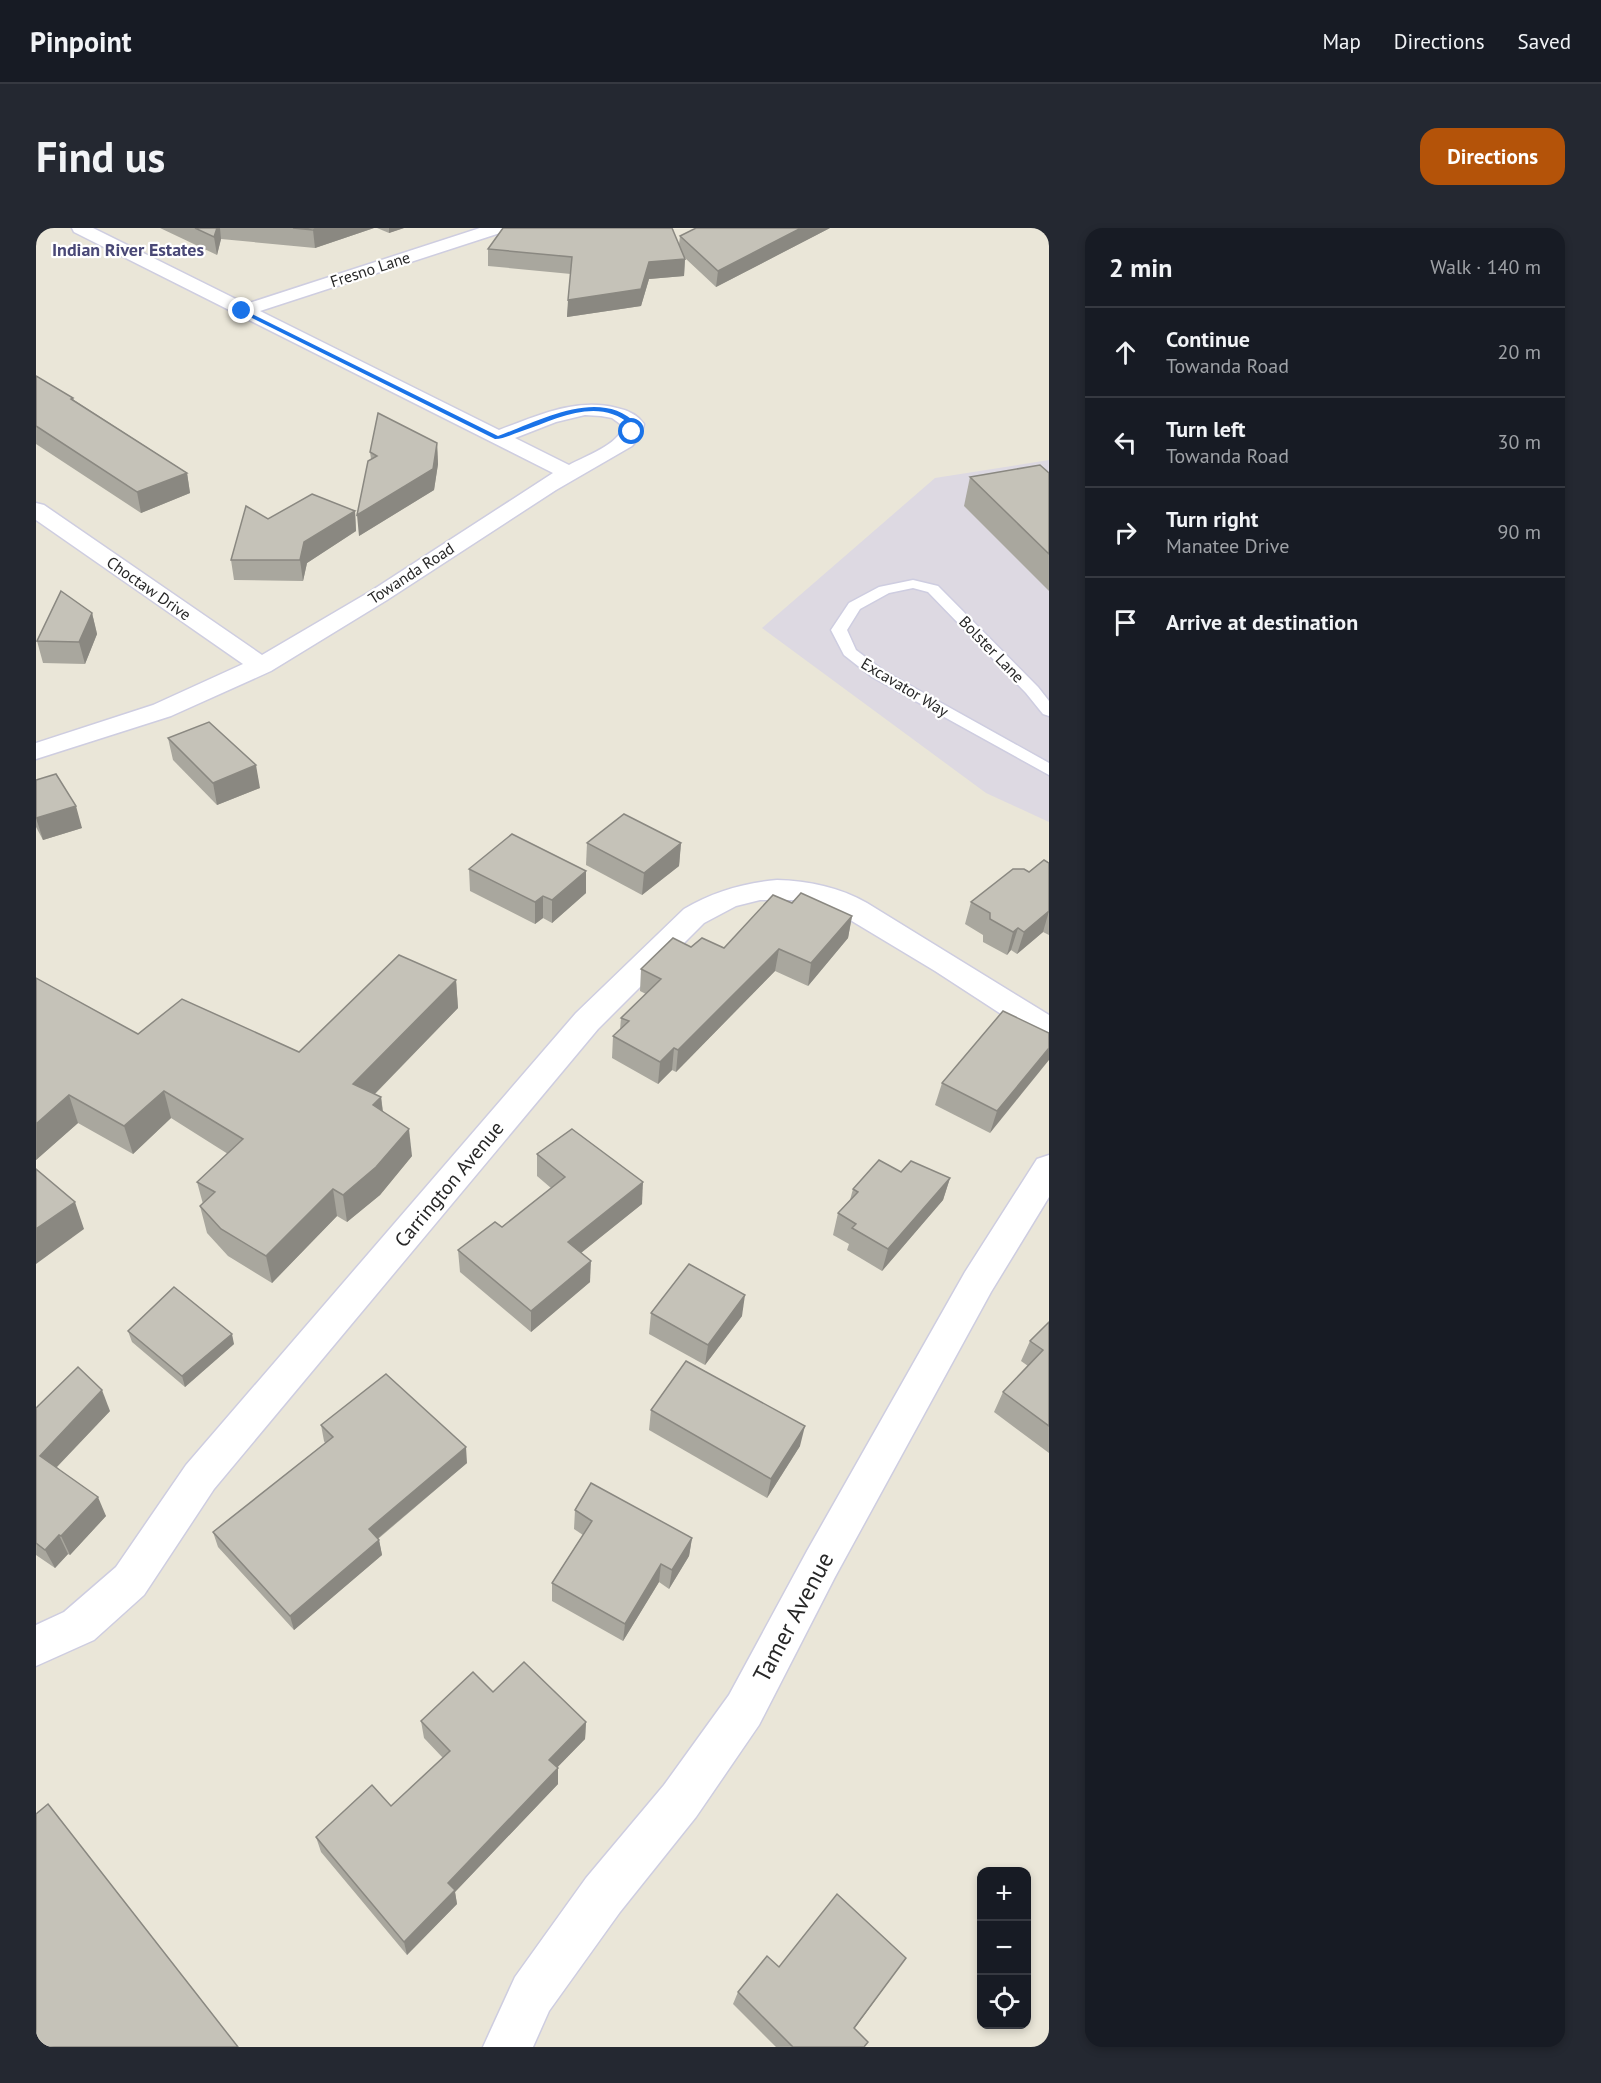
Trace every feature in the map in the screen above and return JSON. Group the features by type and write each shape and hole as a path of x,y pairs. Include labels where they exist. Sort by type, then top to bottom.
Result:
{"street":[{"path":"80,228 567,472"},
{"name":"Fresno Lane","path":"242,311 497,228"},
{"name":"Towanda Road","path":"36,751 159,711 262,666 316,635 567,472 620,444 629,438 634,424 615,411 596,408 569,413 497,438"},
{"name":"Choctaw Drive","path":"36,510 262,666"},
{"name":"Carrington Avenue","path":"36,1647 80,1626 130,1581 207,1468 587,1021 694,916 708,907 735,895 773,889 800,890 832,897 934,956 1049,1029"},
{"name":"Tamer Avenue","path":"508,2047 532,1994 603,1895 680,1801 744,1710 821,1564 978,1282 1049,1168"}],"lane":[{"name":"Excavator Way","path":"933,589 913,584 884,590 854,606 840,630 849,652 878,674 1049,770"},
{"name":"Bolster Lane","path":"933,589 1032,690 1049,711"},
{"path":"1032,690 1049,686"}],"shaded area":[{"path":"1049,460 1049,822 986,793 762,628 935,478"}],"building":[{"path":"195,228 217,228 214,237"},
{"path":"293,228 320,228 313,230"},
{"path":"503,228 672,228 685,259 649,262 641,289 568,300 572,257 488,249"},
{"path":"696,228 801,228 718,271 680,236"},
{"path":"36,376 187,473 137,492 36,426"},
{"path":"378,413 437,443 433,469 357,515 368,461 377,456 370,452"},
{"path":"1040,465 1049,473 1049,554 970,477"},
{"path":"312,494 355,511 304,542 300,560 231,560 246,506 268,519"},
{"path":"61,591 92,613 79,642 37,641"},
{"path":"209,722 256,765 213,783 168,738"},
{"path":"56,774 76,806 36,818 36,780"},
{"path":"624,814 681,843 644,873 587,843"},
{"path":"512,834 586,871 552,900 543,896 535,902 469,869"},
{"path":"1044,860 1049,863 1049,911 1024,932 1018,928 1013,932 990,919 990,913 971,902 1013,869 1024,869 1029,872"},
{"path":"801,893 852,916 811,963 779,949 678,1050 674,1048 660,1062 613,1036 629,1021 621,1018 661,979 641,969 673,938 691,947 702,938 724,948 773,895 792,903"},
{"path":"399,955 456,980 353,1084 381,1097 373,1105 409,1129 376,1167 343,1195 333,1189 266,1256 221,1229 200,1206 215,1192 197,1182 243,1139 164,1091 124,1126 69,1095 36,1124 36,978 138,1034 182,999 299,1052"},
{"path":"1003,1011 1049,1033 1049,1048 997,1111 942,1083"},
{"path":"572,1129 643,1182 568,1242 591,1261 531,1311 458,1250 495,1222 502,1227 565,1177 537,1154"},
{"path":"879,1160 901,1172 911,1161 950,1178 888,1249 852,1228 856,1224 838,1213 858,1192 853,1189"},
{"path":"36,1169 75,1202 36,1229"},
{"path":"689,1264 745,1295 708,1345 651,1313"},
{"path":"174,1287 232,1334 182,1376 128,1331"},
{"path":"1049,1322 1049,1426 1003,1392 1043,1350 1030,1341"},
{"path":"686,1361 805,1426 771,1479 651,1410"},
{"path":"78,1367 102,1390 40,1456 98,1497 45,1550 36,1543 36,1408"},
{"path":"386,1374 466,1447 369,1529 379,1540 290,1616 213,1532 333,1437 321,1425"},
{"path":"591,1483 692,1538 672,1570 661,1564 625,1624 552,1583 592,1521 575,1510"},
{"path":"524,1662 586,1722 549,1760 558,1768 448,1883 455,1890 404,1942 316,1837 372,1785 391,1806 450,1751 421,1721 473,1672 493,1692"},
{"path":"48,1804 238,2047 36,2047 36,1814"},
{"path":"837,1894 906,1958 854,2028 868,2042 864,2047 793,2047 738,1992 767,1956 779,1967"}],"district":[{"name":"Indian River Estates","path":"128,249"}],"route":[{"path":"242,311 497,438 569,413 596,408 615,411 626,417 634,424 632,432"}]}
